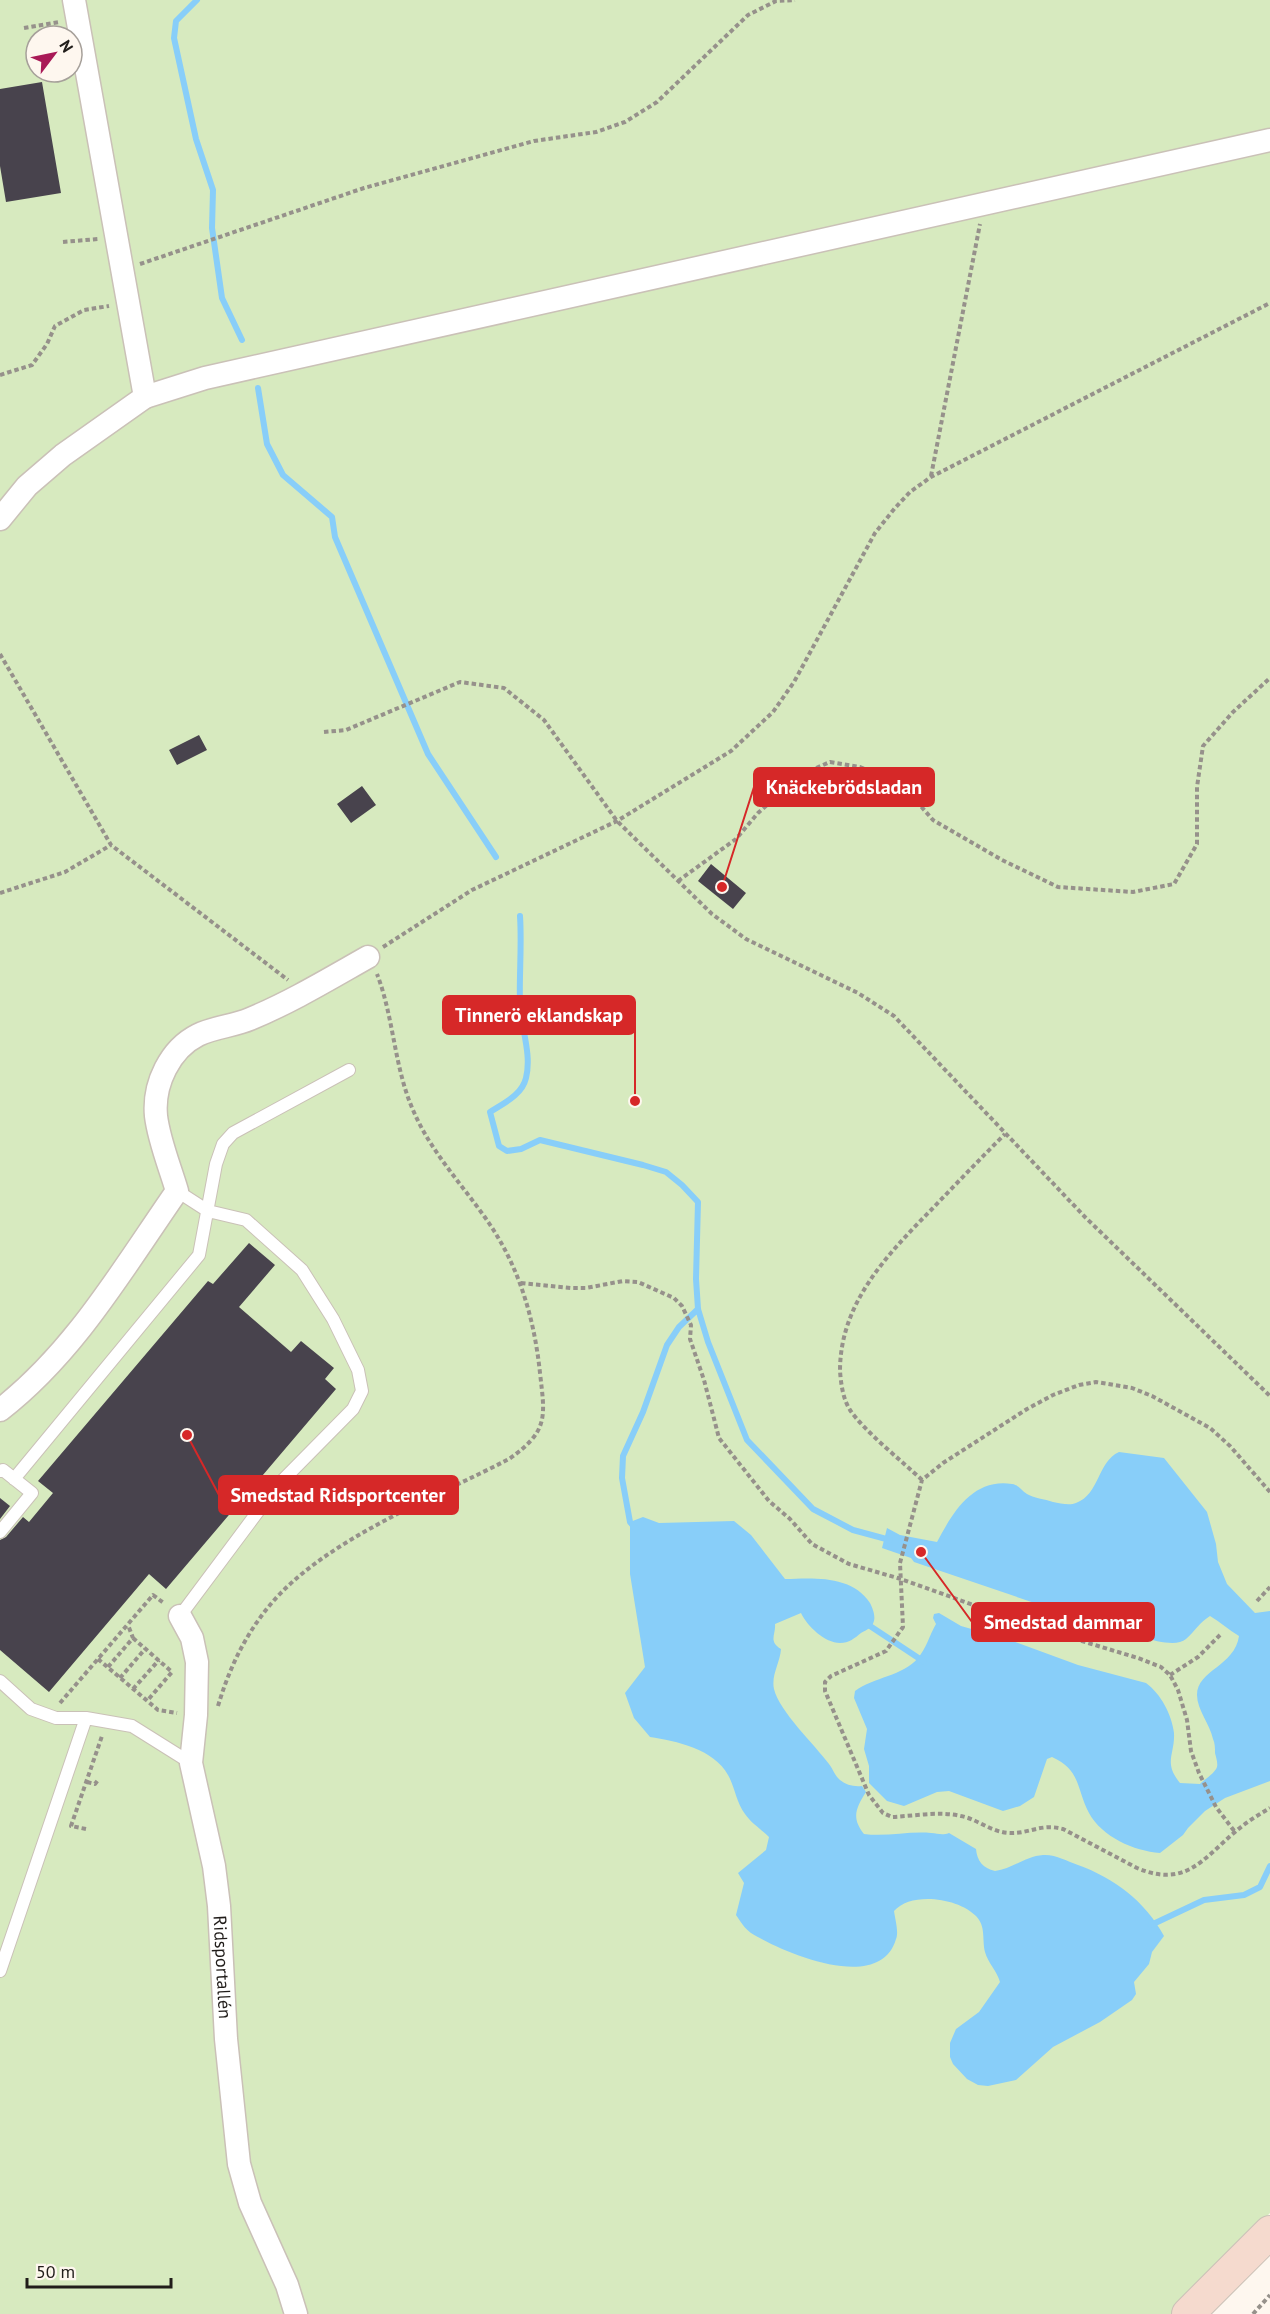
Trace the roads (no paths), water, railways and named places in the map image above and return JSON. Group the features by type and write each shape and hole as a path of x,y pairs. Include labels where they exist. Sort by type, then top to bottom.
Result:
{"main road":[{"path":"1188,2314 1270,2232"},
{"path":"1207,2314 1270,2240"}],"street":[{"path":"76,9 145,397"},
{"path":"0,519 27,486 63,455 145,397 216,375 1270,140"},
{"path":"0,1410 42,1374 80,1331 177,1191 156,1115 158,1088 168,1063 181,1046 199,1034 243,1022 304,993 368,957"},
{"name":"Ridsportallén","path":"180,1616 192,1638 197,1662 196,1715 191,1763 214,1866 219,1906 226,2039 239,2164 250,2203 287,2285 296,2314"}],"lane":[{"path":"14,1479 199,1255 216,1164 223,1144 233,1133 349,1070"},
{"path":"177,1191 208,1211 246,1220 302,1270 333,1319 358,1370 362,1391 353,1409 277,1486 180,1616"},
{"path":"0,1471 3,1470 32,1493 0,1532"},
{"path":"0,1682 31,1709 56,1718 86,1718 132,1726 191,1763"},
{"path":"0,1971 86,1718"}],"water":[{"path":"1119,1452 1164,1458 1207,1512 1216,1544 1218,1562 1227,1584 1255,1613 1270,1611 1270,1781 1225,1798 1205,1811 1183,1835 1160,1853 1130,1846 1110,1836 1102,1829 1089,1813 1073,1774 1052,1757 1047,1759 1034,1797 1020,1806 1003,1811 949,1791 937,1792 904,1806 887,1801 869,1783 869,1766 864,1749 867,1729 854,1698 855,1691 912,1664 923,1650 936,1624 934,1614 939,1613 961,1626 1010,1640 1078,1665 1146,1683 1161,1699 1171,1719 1174,1741 1171,1764 1180,1783 1200,1784 1216,1769 1214,1742 1199,1706 1197,1695 1203,1679 1231,1654 1239,1636 1214,1618 1210,1616 1206,1618 1186,1639 1180,1642 1152,1640 1114,1630 914,1562 911,1558 882,1548 887,1528 900,1535 937,1542 957,1509 975,1492 986,1486 1012,1484 1036,1497 1064,1504 1076,1503 1090,1493 1106,1463"},
{"path":"643,1517 659,1523 734,1521 751,1535 785,1579 832,1580 853,1587 862,1594 871,1605 874,1620 870,1628 852,1640 840,1643 828,1640 812,1628 801,1613 775,1624 774,1638 775,1643 781,1649 774,1679 777,1698 838,1778 850,1785 862,1786 866,1792 856,1813 860,1828 864,1834 872,1835 949,1833 976,1849 981,1863 995,1871 1037,1856 1047,1855 1091,1870 1116,1884 1148,1912 1164,1936 1152,1952 1149,1964 1134,1982 1136,1994 1132,2000 1100,2022 1053,2047 1016,2080 988,2086 978,2085 967,2079 953,2064 950,2057 950,2043 956,2029 979,2012 1000,1982 985,1952 981,1924 968,1910 947,1901 935,1899 912,1901 902,1905 894,1911 897,1936 886,1956 871,1964 851,1967 806,1958 784,1950 751,1933 736,1915 744,1883 738,1873 766,1850 769,1837 745,1814 722,1766 694,1748 650,1737 634,1718 625,1693 645,1667 630,1574 630,1522"}],"waterway":[{"path":"197,0 176,21 174,38 196,139 213,190 212,228 222,298 242,340"},
{"path":"258,388 267,444 283,475 332,517 335,537 428,754 496,857"},
{"path":"520,916 520,1004 528,1069 521,1089 512,1098 490,1112 499,1146 507,1151 521,1149 540,1140 666,1172 682,1185 698,1202 696,1279 698,1309 708,1342 747,1440 813,1509 853,1530 890,1540"},
{"path":"636,1529 630,1522 622,1478 623,1456 643,1412 667,1345 679,1327 698,1309"},
{"path":"867,1624 923,1661"},
{"path":"1151,1925 1204,1900 1244,1895 1260,1887 1270,1866"}],"place":[{"name":"Knäckebrödsladan","path":"722,887"},
{"name":"Tinnerö eklandskap","path":"635,1101"},
{"name":"Smedstad Ridsportcenter","path":"187,1435"},
{"name":"Smedstad dammar","path":"921,1552"}]}
